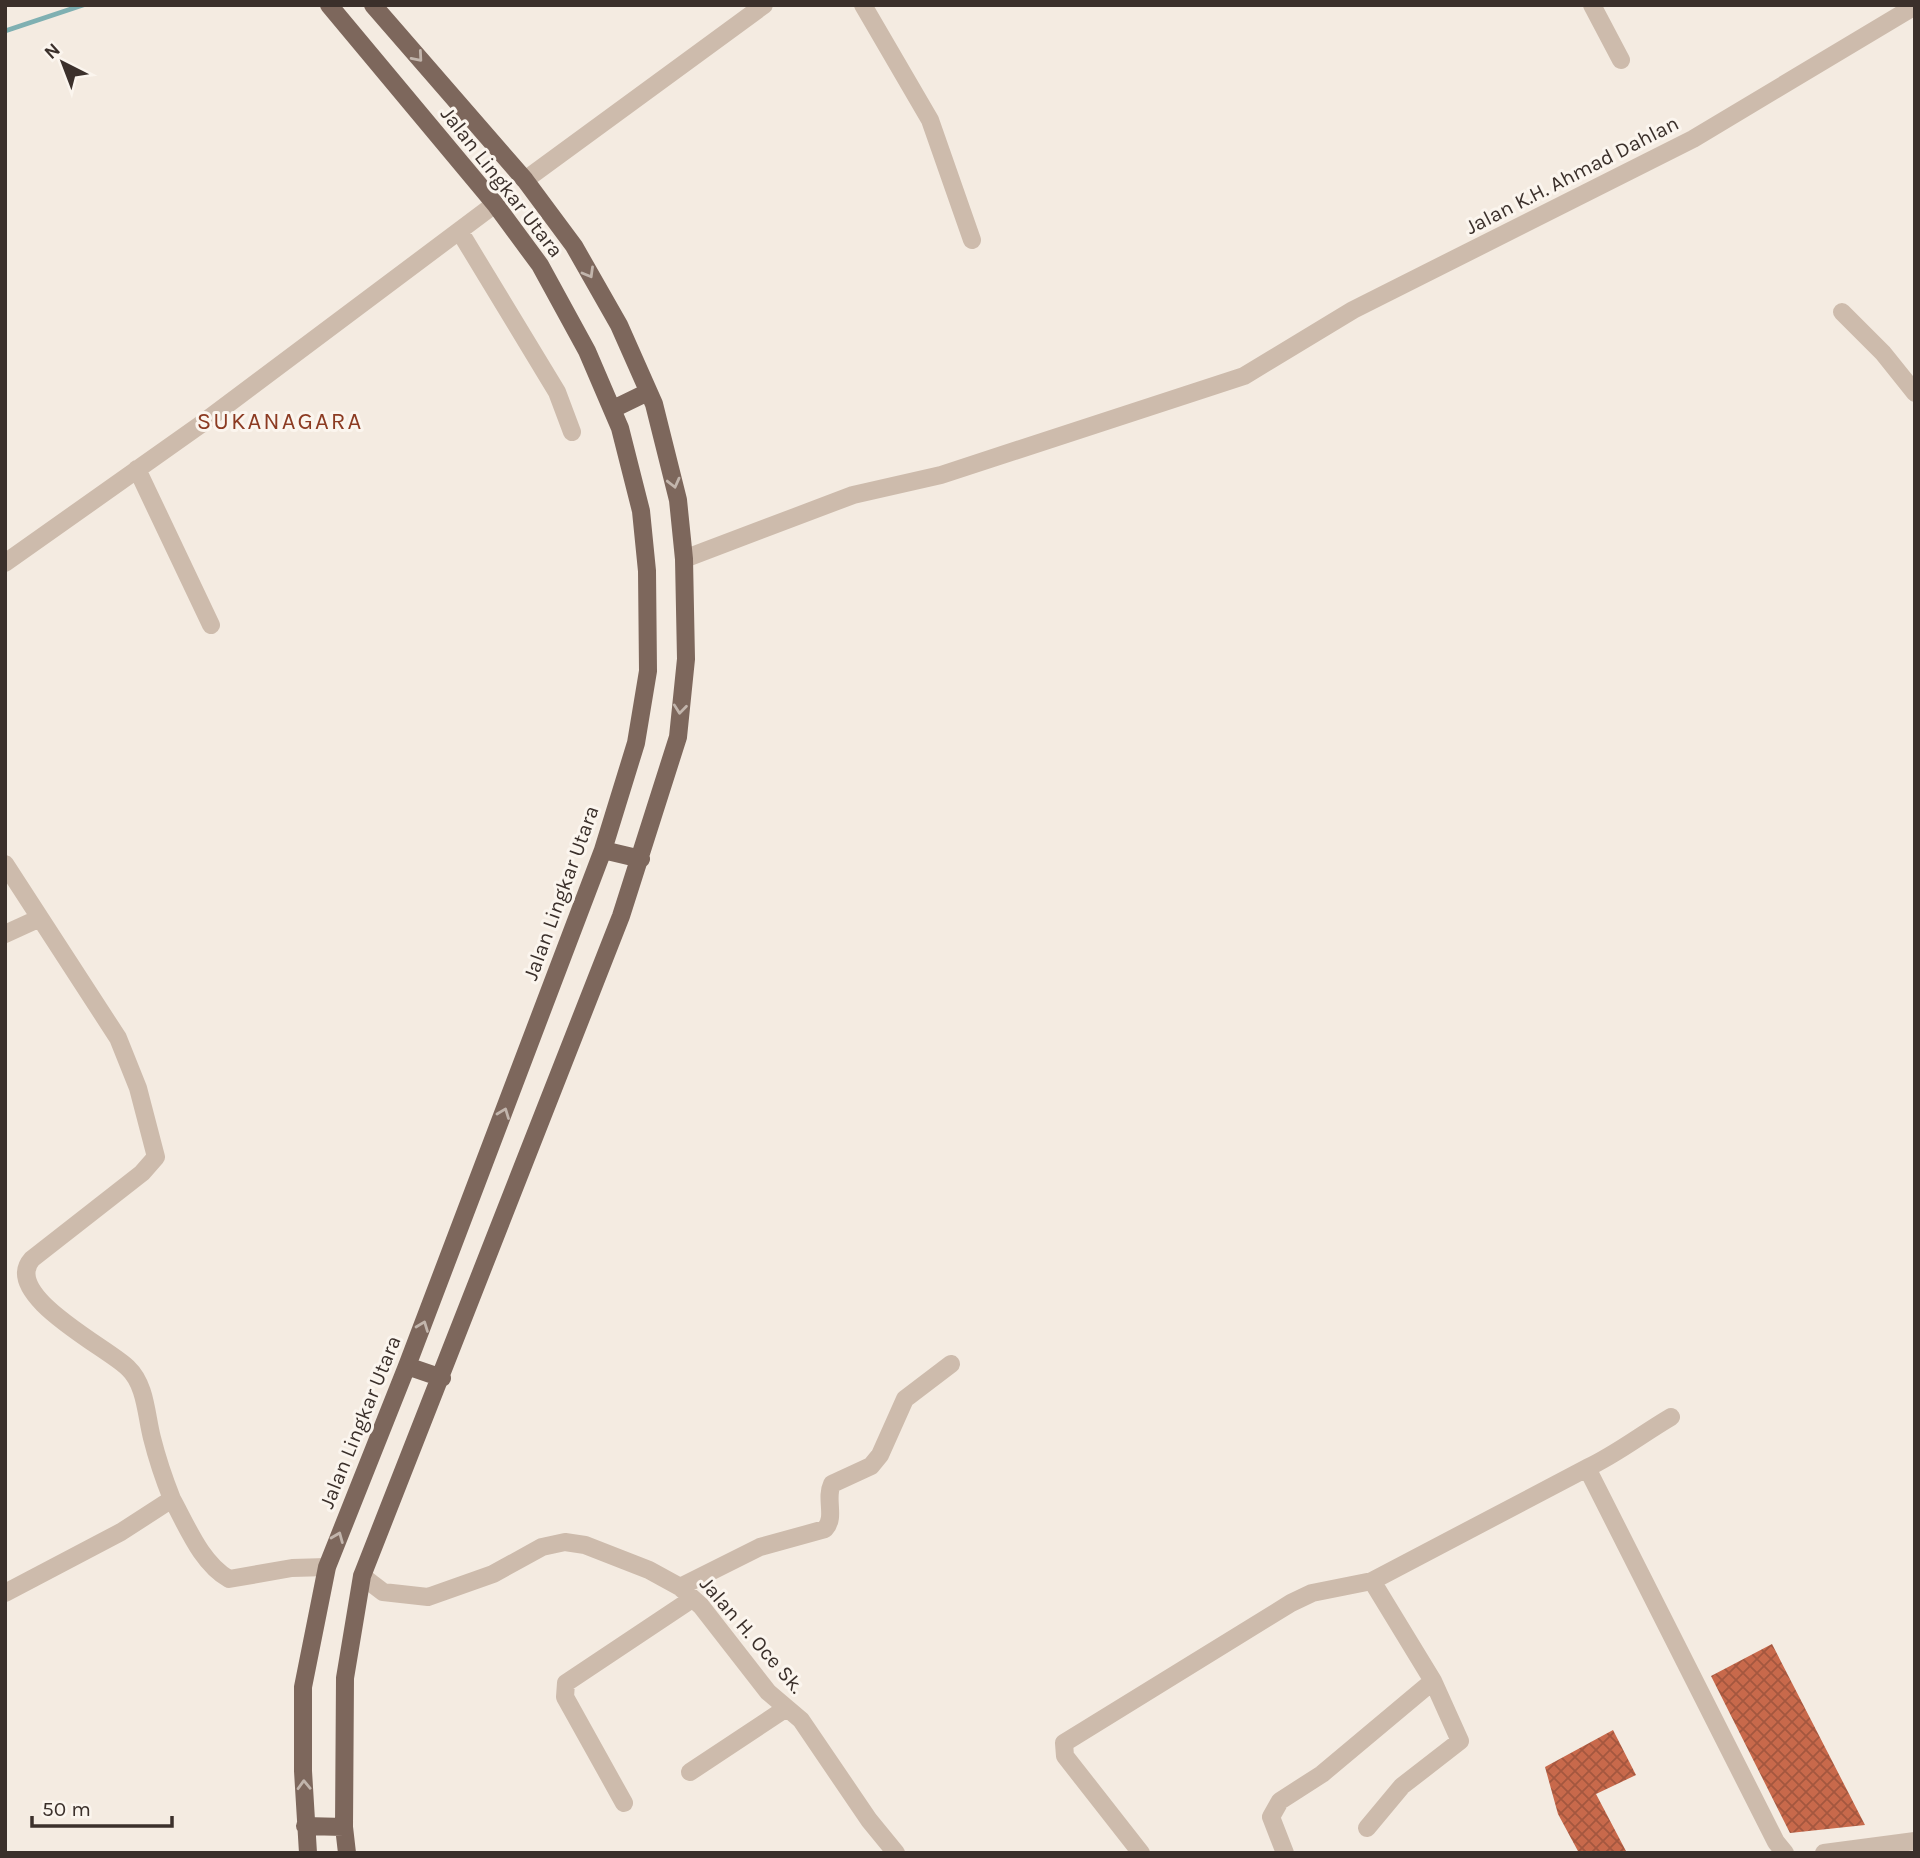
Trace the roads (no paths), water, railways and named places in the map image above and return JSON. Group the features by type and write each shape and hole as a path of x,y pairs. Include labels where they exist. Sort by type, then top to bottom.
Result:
{"main road":[{"name":"Jalan Lingkar Utara","path":"308,1853 305,1826 303,1687 327,1567 407,1366 603,850 636,743 648,671 647,571 641,511 613,409 587,351 540,265 495,204 329,5"},
{"name":"Jalan Lingkar Utara","path":"347,1853 344,1827 345,1678 362,1576 442,1378 641,859 678,737 685,659 684,559 678,500 648,392 619,325 574,246 525,180 373,6"},
{"path":"348,27 373,6"},
{"path":"613,409 648,392"},
{"path":"603,850 641,859"},
{"path":"407,1366 442,1378"},
{"path":"305,1826 344,1827"}],"street":[{"path":"525,180 764,5"},
{"path":"863,5 930,120 972,240"},
{"path":"1592,5 1620,60"},
{"name":"Jalan K.H. Ahmad Dahlan","path":"684,559 853,495 941,475 1244,376 1353,310 1693,139 1915,6"},
{"path":"5,563 137,470 495,204"},
{"path":"460,232 557,392 572,432"},
{"path":"1842,312 1884,353 1915,393"},
{"path":"137,470 211,625"},
{"path":"5,864 118,1038 138,1088 156,1157 142,1173 32,1259 25,1268 26,1280 40,1303 57,1320 115,1356 138,1381 152,1439 172,1499 204,1555 219,1573 229,1579 282,1569 327,1567"},
{"path":"5,934 40,918"},
{"path":"624,1803 565,1697 566,1683 686,1593 760,1547 825,1529 831,1520 828,1500 832,1484 871,1466 880,1455 905,1399 951,1364"},
{"path":"1141,1853 1065,1755 1064,1743 1291,1603 1312,1593 1372,1581 1612,1457 1638,1436 1671,1417"},
{"path":"1587,1468 1776,1842 1785,1853"},
{"path":"5,1593 121,1532 172,1499"},
{"name":"Jalan H. Oce Sk.","path":"362,1576 383,1592 428,1597 494,1574 542,1548 565,1542 609,1553 686,1593 785,1709 807,1727 869,1820 896,1853"},
{"path":"1367,1828 1402,1786 1460,1741 1433,1681 1372,1581"},
{"path":"1285,1853 1271,1817 1280,1801 1322,1774 1433,1681"},
{"path":"690,1772 785,1709"},
{"path":"1824,1853 1915,1841"}],"waterway":[{"path":"5,31 83,5"}],"district":[{"name":"SUKANAGARA","path":"280,421"}]}
